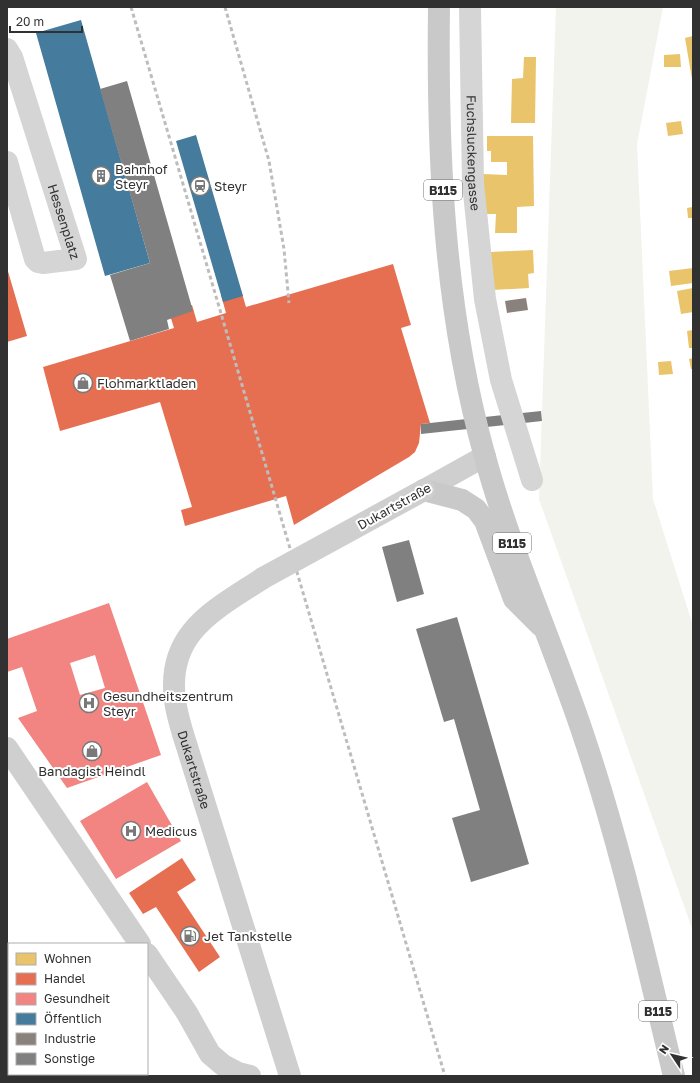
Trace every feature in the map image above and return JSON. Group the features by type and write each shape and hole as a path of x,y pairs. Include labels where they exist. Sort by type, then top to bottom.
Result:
{"main road":[{"name":"B115","path":"439,7 440,136 448,263 457,326 485,456 514,548 582,730 606,804 628,883 674,1076"},
{"name":"Dukartstraße","path":"287,1076 272,1016 177,714 174,686 177,658 183,642 211,613 263,578 485,456"},
{"path":"424,490 462,500 476,509 484,521 514,600 544,629"},
{"path":"7,748 139,943"},
{"path":"148,955 187,1013 210,1054 223,1065 238,1073 250,1076"}],"street":[{"name":"Fuchsluckengasse","path":"470,7 472,183 485,299 501,380 532,480"},
{"name":"Hessenplatz","path":"7,49 12,57 76,258 43,263 38,262 35,259 7,162"}],"shaded area":[{"path":"556,7 663,7 637,144 653,499 693,626 693,931 539,499"},
{"path":"7,947 8,1075 72,1076 7,1076"}],"building: Wohnen":[{"path":"693,36 693,79 692,79 685,38"},
{"path":"680,54 681,67 664,67 664,55"},
{"path":"524,57 536,57 535,123 511,123 512,79 523,78"},
{"path":"681,121 683,134 668,136 666,123"},
{"path":"487,136 533,136 534,206 517,207 517,233 495,233 496,214 482,214 482,174 507,175 507,162 491,162 491,151 487,151"},
{"path":"693,207 693,218 688,218 687,208"},
{"path":"533,250 534,273 528,274 529,288 492,290 491,252"},
{"path":"693,268 693,283 671,286 669,271"},
{"path":"693,288 693,312 681,314 677,291"},
{"path":"693,330 693,348 689,348 687,331"},
{"path":"693,358 693,369 691,369 689,359"},
{"path":"671,361 673,374 659,375 658,362"}],"building: Handel":[{"path":"393,264 411,325 401,328 430,423 421,424 419,443 415,452 409,457 294,525 286,496 185,526 181,510 192,507 160,402 60,431 43,367 174,328 169,312 192,305 197,322 226,313 221,295 241,290 246,307"},
{"path":"7,268 27,336 7,342"},
{"name":"Jet Tankstelle","path":"182,858 196,880 177,892 220,957 199,972 156,907 143,914 129,893"}],"building: Gesundheit":[{"name":"Gesundheitszentrum Steyr","path":"109,603 161,755 67,788 18,718 37,711 22,667 7,672 7,639","holes":["95,655 105,688 80,695 70,663"]},
{"name":"Medicus","path":"147,782 181,841 116,879 80,821"}],"building: Öffentlich":[{"name":"Bahnhof Steyr","path":"81,20 150,263 105,276 36,33"},
{"path":"196,135 243,296 223,302 176,141"}],"building: Industrie":[{"path":"526,298 528,310 507,313 505,301"}],"building: Sonstige":[{"path":"127,81 193,311 167,320 169,329 130,341 110,275 150,263 100,89"},
{"path":"541,411 542,421 421,434 421,424"},
{"path":"409,540 424,594 397,602 382,547"},
{"path":"457,617 529,864 471,882 452,818 480,810 454,719 444,722 416,629"}],"railway":[{"path":"131,7 445,1076"},
{"path":"225,7 269,161 284,249 289,303"}],"place":[{"name":"Bahnhof Steyr","path":"101,176"},
{"name":"Steyr","path":"200,186"},
{"name":"Flohmarktladen","path":"83,383"},
{"name":"Gesundheitszentrum Steyr","path":"89,703"},
{"name":"Bandagist Heindl","path":"92,751"},
{"name":"Medicus","path":"131,831"},
{"name":"Jet Tankstelle","path":"190,936"}]}
